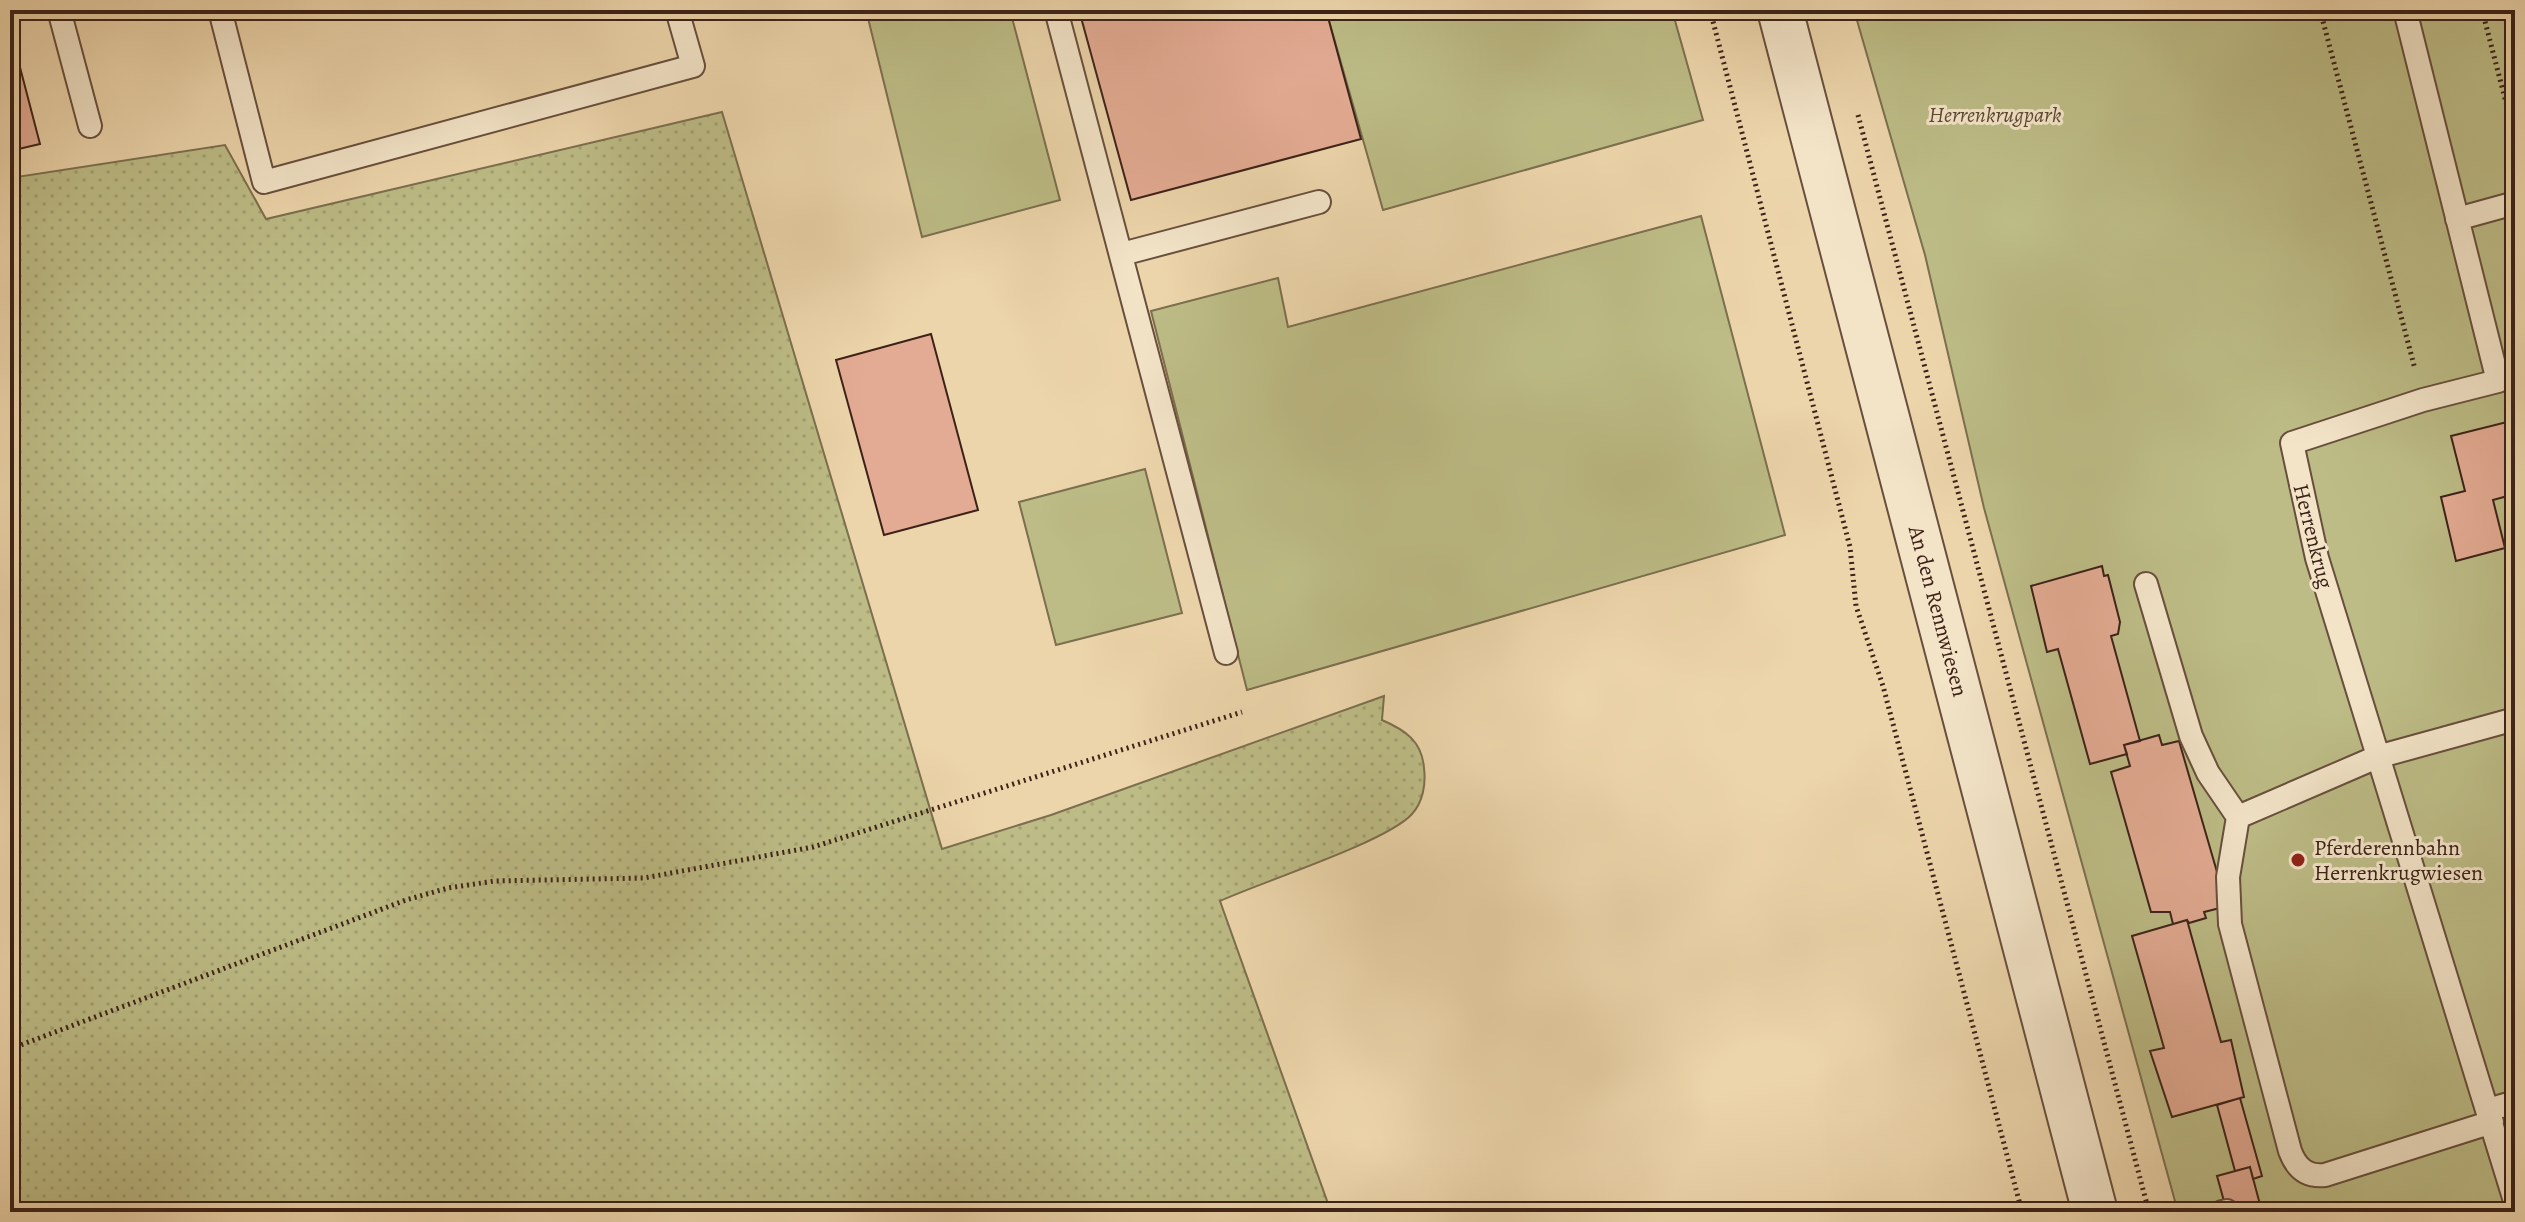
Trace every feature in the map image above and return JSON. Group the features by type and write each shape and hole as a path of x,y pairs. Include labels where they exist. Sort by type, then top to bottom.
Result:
{"street":[{"name":"An den Rennwiesen","path":"1780,10 2095,1212"}],"lane":[{"path":"59,10 90,126"},
{"path":"220,10 264,182 693,66 677,10"},
{"path":"1056,10 1226,653"},
{"name":"Herrenkrug","path":"2405,10 2457,219 2507,379 2423,400 2292,443 2317,558 2515,1201"},
{"path":"1122,254 1319,202"},
{"path":"2457,219 2515,203"},
{"path":"2146,584 2191,736 2208,773 2238,817 2228,877 2230,924 2290,1151 2297,1165 2309,1174 2325,1175 2490,1116 2515,1102"},
{"path":"2238,817 2377,757 2515,719"}],"path":[{"path":"1710,10 1850,547 1857,614 1883,686 2022,1212"},
{"path":"2320,10 2423,400"},
{"path":"2482,10 2515,137"},
{"path":"1854,101 2149,1212"},
{"path":"10,1049 406,900 448,888 495,881 644,878 813,847 1242,712"}],"green space":[{"path":"866,10 1010,10 1060,200 922,237"},
{"path":"1326,10 1672,10 1703,120 1383,210"},
{"name":"Pferderennbahn Herrenkrugwiesen","path":"1854,10 2515,10 2515,1212 2178,1212 1984,508 1925,255"},
{"path":"722,112 942,849 1051,815 1384,696 1382,720 1405,732 1420,751 1425,774 1423,792 1416,809 1398,825 1351,849 1220,901 1331,1212 10,1212 10,178 225,145 266,219"},
{"path":"1701,216 1785,535 1247,690 1151,311 1278,278 1288,327"},
{"path":"1145,469 1182,613 1056,645 1019,502"}],"building":[{"path":"1079,10 1326,10 1361,139 1131,200"},
{"path":"10,29 40,144 10,151"},
{"path":"931,334 978,510 884,535 836,360"},
{"path":"2515,420 2515,494 2493,500 2505,548 2456,561 2441,497 2465,491 2451,436"},
{"path":"2102,566 2104,576 2108,575 2120,622 2118,634 2111,636 2140,741 2124,745 2127,754 2090,764 2058,649 2047,652 2031,586"},
{"path":"2159,735 2162,745 2179,741 2224,896 2217,898 2220,908 2204,912 2206,918 2189,923 2187,920 2173,924 2170,912 2151,912 2111,772 2130,766 2124,745"},
{"path":"2187,920 2221,1042 2231,1040 2244,1097 2172,1117 2150,1051 2164,1048 2132,936"},
{"path":"2240,1098 2262,1176 2253,1179 2250,1167 2235,1171 2217,1105"},
{"path":"2250,1167 2262,1212 2227,1212 2217,1176"}],"place":[{"name":"Pferderennbahn Herrenkrugwiesen","path":"2298,860"}],"park label":[{"name":"Herrenkrugpark","path":"1995,114"}]}
